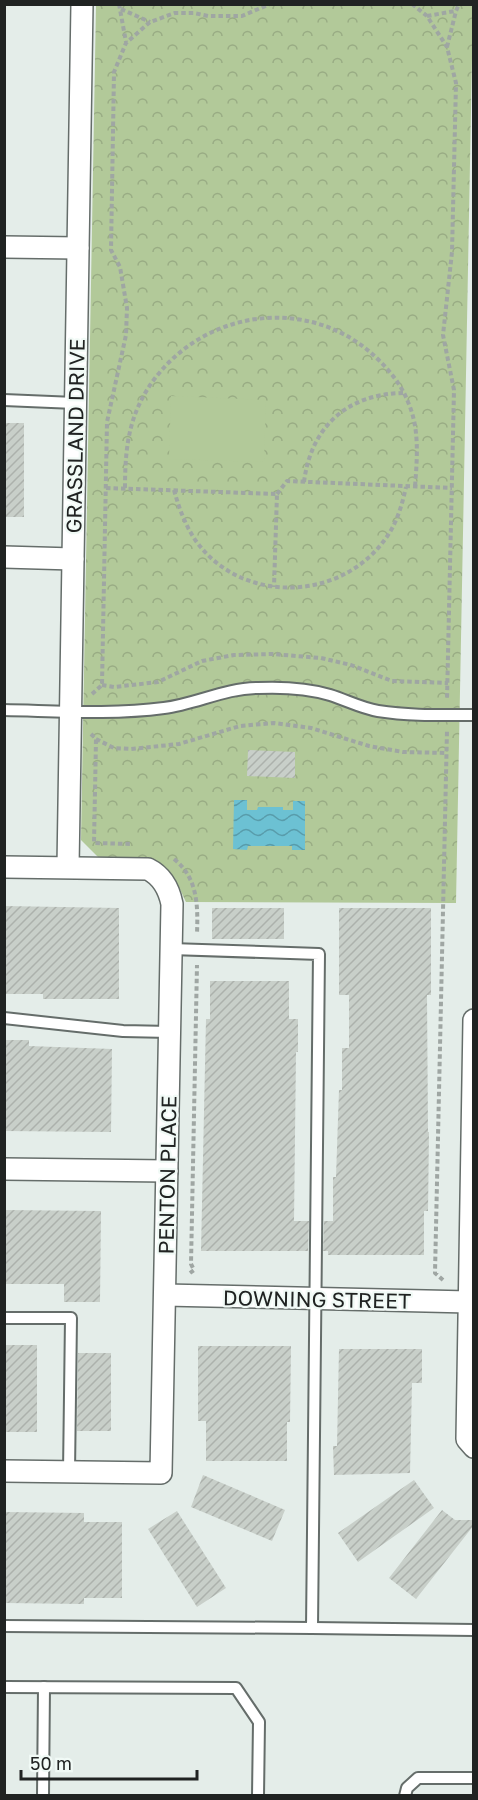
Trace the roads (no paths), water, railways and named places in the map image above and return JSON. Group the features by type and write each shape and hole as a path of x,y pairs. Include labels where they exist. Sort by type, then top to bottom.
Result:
{"street":[{"name":"GRASSLAND DRIVE","path":"68,867 82,4"},
{"path":"4,247 78,248"},
{"path":"4,557 73,559"},
{"path":"4,867 68,867"},
{"name":"PENTON PLACE","path":"68,867 143,868 152,871 169,891 172,904 161,1473 69,1472"},
{"path":"474,1020 466,1439 474,1447"},
{"path":"4,1169 167,1171"},
{"name":"DOWNING STREET","path":"165,1295 469,1302"},
{"path":"4,1471 69,1472"}],"lane":[{"path":"4,400 75,403"},
{"path":"4,710 144,711 168,708 221,693 257,688 285,688 316,692 391,713 474,715"},
{"path":"171,949 319,954 312,1628"},
{"path":"4,1018 123,1031 170,1032"},
{"path":"4,1318 71,1318 69,1472"},
{"path":"4,1626 474,1630"},
{"path":"4,1687 236,1688 259,1722 258,1796"},
{"path":"43,1796 44,1687"},
{"path":"405,1796 407,1788 418,1778 474,1778"}],"water":[{"path":"234,800 247,800 247,810 257,810 258,807 283,807 283,810 293,810 293,801 305,801 305,850 292,850 292,846 248,846 247,850 233,849"}]}
